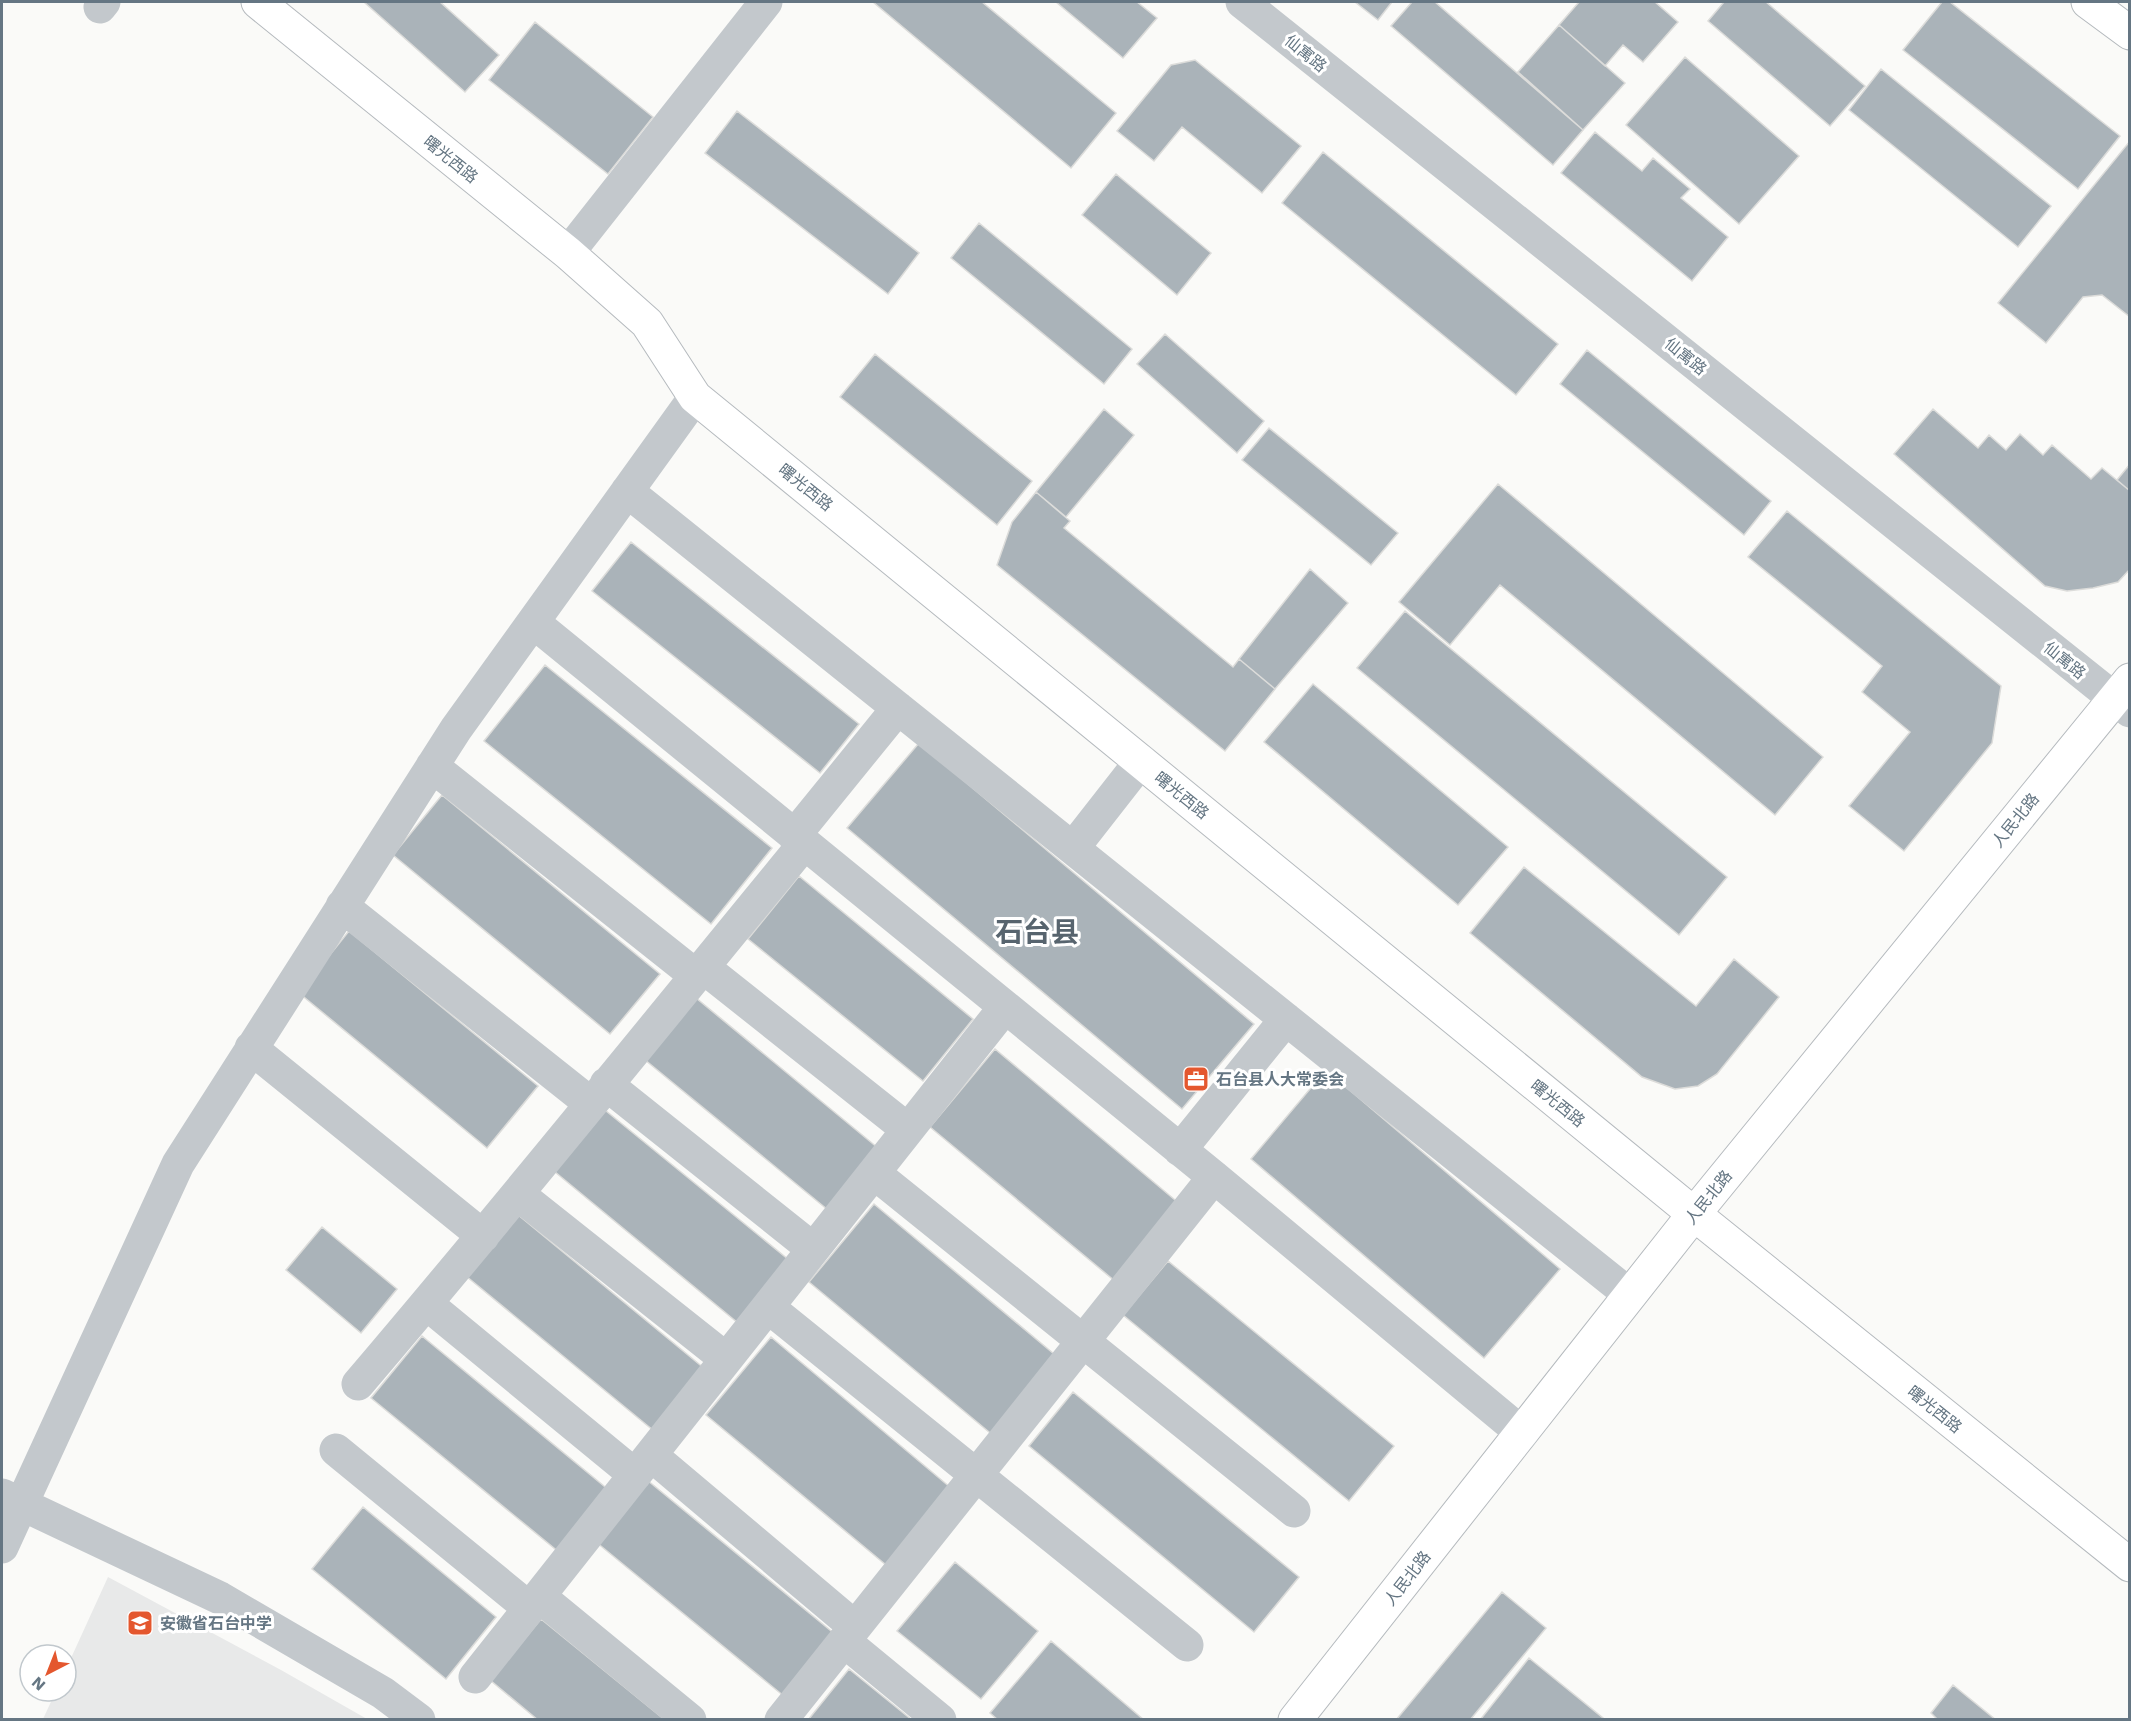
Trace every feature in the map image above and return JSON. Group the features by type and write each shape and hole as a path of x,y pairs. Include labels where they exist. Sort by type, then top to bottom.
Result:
{"main road":[{"name":"曙光西路","path":"258,2 567,253 646,323 696,397 1694,1214 2130,1565"},
{"path":"2088,2 2130,33"},
{"name":"人民北路","path":"1295,1719 1694,1214 2124,697"}],"street":[{"path":"567,253 766,2"},
{"name":"仙寓路","path":"1242,2 2124,697"},
{"path":"2,1546 12,1501 178,1164 432,766 696,397"},
{"path":"627,491 1630,1295"},
{"path":"533,622 1214,1177 1522,1433"},
{"path":"358,1384 518,1194 699,971 898,708"},
{"path":"1073,848 1141,761"},
{"path":"432,766 907,1129"},
{"path":"342,906 813,1249"},
{"path":"475,1677 1005,1007"},
{"path":"1180,1150 1286,1019"},
{"path":"251,1048 483,1236"},
{"path":"874,1173 1294,1511"},
{"path":"781,1719 1214,1177"},
{"path":"518,1194 726,1359"},
{"path":"427,1304 643,1465 850,1634 940,1719"},
{"path":"768,1307 1187,1645"},
{"path":"336,1450 690,1719"},
{"path":"12,1501 220,1598 383,1693 419,1719"}],"shaded area":[{"name":"安徽省石台中学","path":"108,1577 367,1719 43,1719 50,1703 78,1703 78,1643"}],"building":[{"path":"364,2 440,2 499,55 465,92"},
{"path":"873,2 982,2 1116,113 1071,168"},
{"path":"1056,2 1137,2 1157,18 1123,58"},
{"path":"1355,2 1392,2 1378,20"},
{"path":"1412,2 1435,2 1583,130 1553,165 1391,26"},
{"path":"1579,2 1655,2 1678,22 1643,62 1623,45 1605,66 1559,25"},
{"path":"1724,2 1766,2 1865,86 1830,126 1708,21"},
{"path":"1942,2 1950,2 2120,136 2078,189 1903,50"},
{"path":"535,22 653,117 608,174 489,80"},
{"path":"1559,25 1625,83 1583,130 1518,72"},
{"path":"1685,57 1799,156 1739,224 1626,125"},
{"path":"1195,60 1301,146 1262,193 1182,127 1154,161 1117,131 1171,65"},
{"path":"1881,69 2051,206 2018,247 1849,110"},
{"path":"737,111 919,253 888,294 705,153"},
{"path":"1595,132 1642,171 1653,158 1690,189 1681,198 1728,237 1692,281 1561,173"},
{"path":"2130,141 2130,317 2102,295 2083,297 2046,343 1998,303"},
{"path":"1323,152 1558,344 1516,395 1282,203"},
{"path":"1116,174 1211,253 1177,295 1082,215"},
{"path":"979,223 1132,349 1104,384 951,258"},
{"path":"1165,334 1264,421 1237,453 1137,364"},
{"path":"1587,350 1771,501 1744,535 1560,384"},
{"path":"875,354 1032,481 997,525 840,397"},
{"path":"1104,409 1134,435 1066,517 1036,492"},
{"path":"1933,409 1978,448 1989,435 2006,450 2020,434 2043,455 2052,445 2091,479 2102,468 2130,491 2130,569 2118,582 2093,588 2067,591 2045,586 1894,454"},
{"path":"1269,428 1398,533 1371,565 1242,460"},
{"path":"2130,464 2130,491 2117,480"},
{"path":"1498,484 1823,757 1775,815 1500,585 1450,645 1399,602"},
{"path":"1036,492 1070,521 1064,528 1233,667 1239,659 1275,689 1225,751 997,565 1012,522"},
{"path":"1787,511 2001,686 1992,743 1904,851 1849,806 1910,732 1862,692 1882,666 1748,557"},
{"path":"631,542 859,724 820,773 592,591"},
{"path":"1310,569 1348,603 1275,689 1239,659"},
{"path":"1405,611 1727,877 1679,935 1357,668"},
{"path":"545,665 772,848 711,924 484,741"},
{"path":"1313,684 1508,847 1458,905 1264,742"},
{"path":"919,743 1254,1024 1182,1109 847,828"},
{"path":"442,795 660,974 610,1034 393,855"},
{"path":"1524,867 1696,1006 1734,959 1779,997 1717,1074 1698,1086 1675,1089 1642,1077 1470,933"},
{"path":"799,876 973,1019 923,1081 748,939"},
{"path":"349,931 538,1086 487,1148 299,993"},
{"path":"690,993 878,1148 828,1210 639,1055"},
{"path":"995,1049 1181,1205 1116,1282 930,1127"},
{"path":"1326,1070 1560,1269 1484,1358 1251,1159"},
{"path":"600,1106 789,1260 738,1323 549,1167"},
{"path":"874,1204 1060,1359 995,1437 809,1282"},
{"path":"517,1214 705,1369 654,1431 466,1276"},
{"path":"322,1227 397,1289 361,1333 286,1270"},
{"path":"1168,1261 1394,1446 1349,1501 1123,1315"},
{"path":"422,1336 610,1491 560,1553 371,1398"},
{"path":"771,1337 957,1493 892,1570 706,1415"},
{"path":"1073,1392 1299,1577 1254,1632 1029,1446"},
{"path":"647,1480 836,1635 785,1697 596,1542"},
{"path":"363,1507 496,1617 446,1679 312,1569"},
{"path":"955,1562 1038,1631 981,1699 897,1631"},
{"path":"1502,1592 1546,1628 1470,1720 1396,1720"},
{"path":"541,1619 665,1720 538,1720 490,1680"},
{"path":"1051,1641 1144,1720 998,1720 990,1713"},
{"path":"1529,1658 1603,1718 1602,1720 1480,1720"},
{"path":"849,1669 912,1720 808,1720"},
{"path":"1953,1685 1996,1720 1938,1720 1931,1713"}],"place":[{"name":"石台县人大常委会","path":"1196,1079"},
{"name":"安徽省石台中学","path":"140,1623"}],"district":[{"name":"石台县","path":"1037,932"}]}
